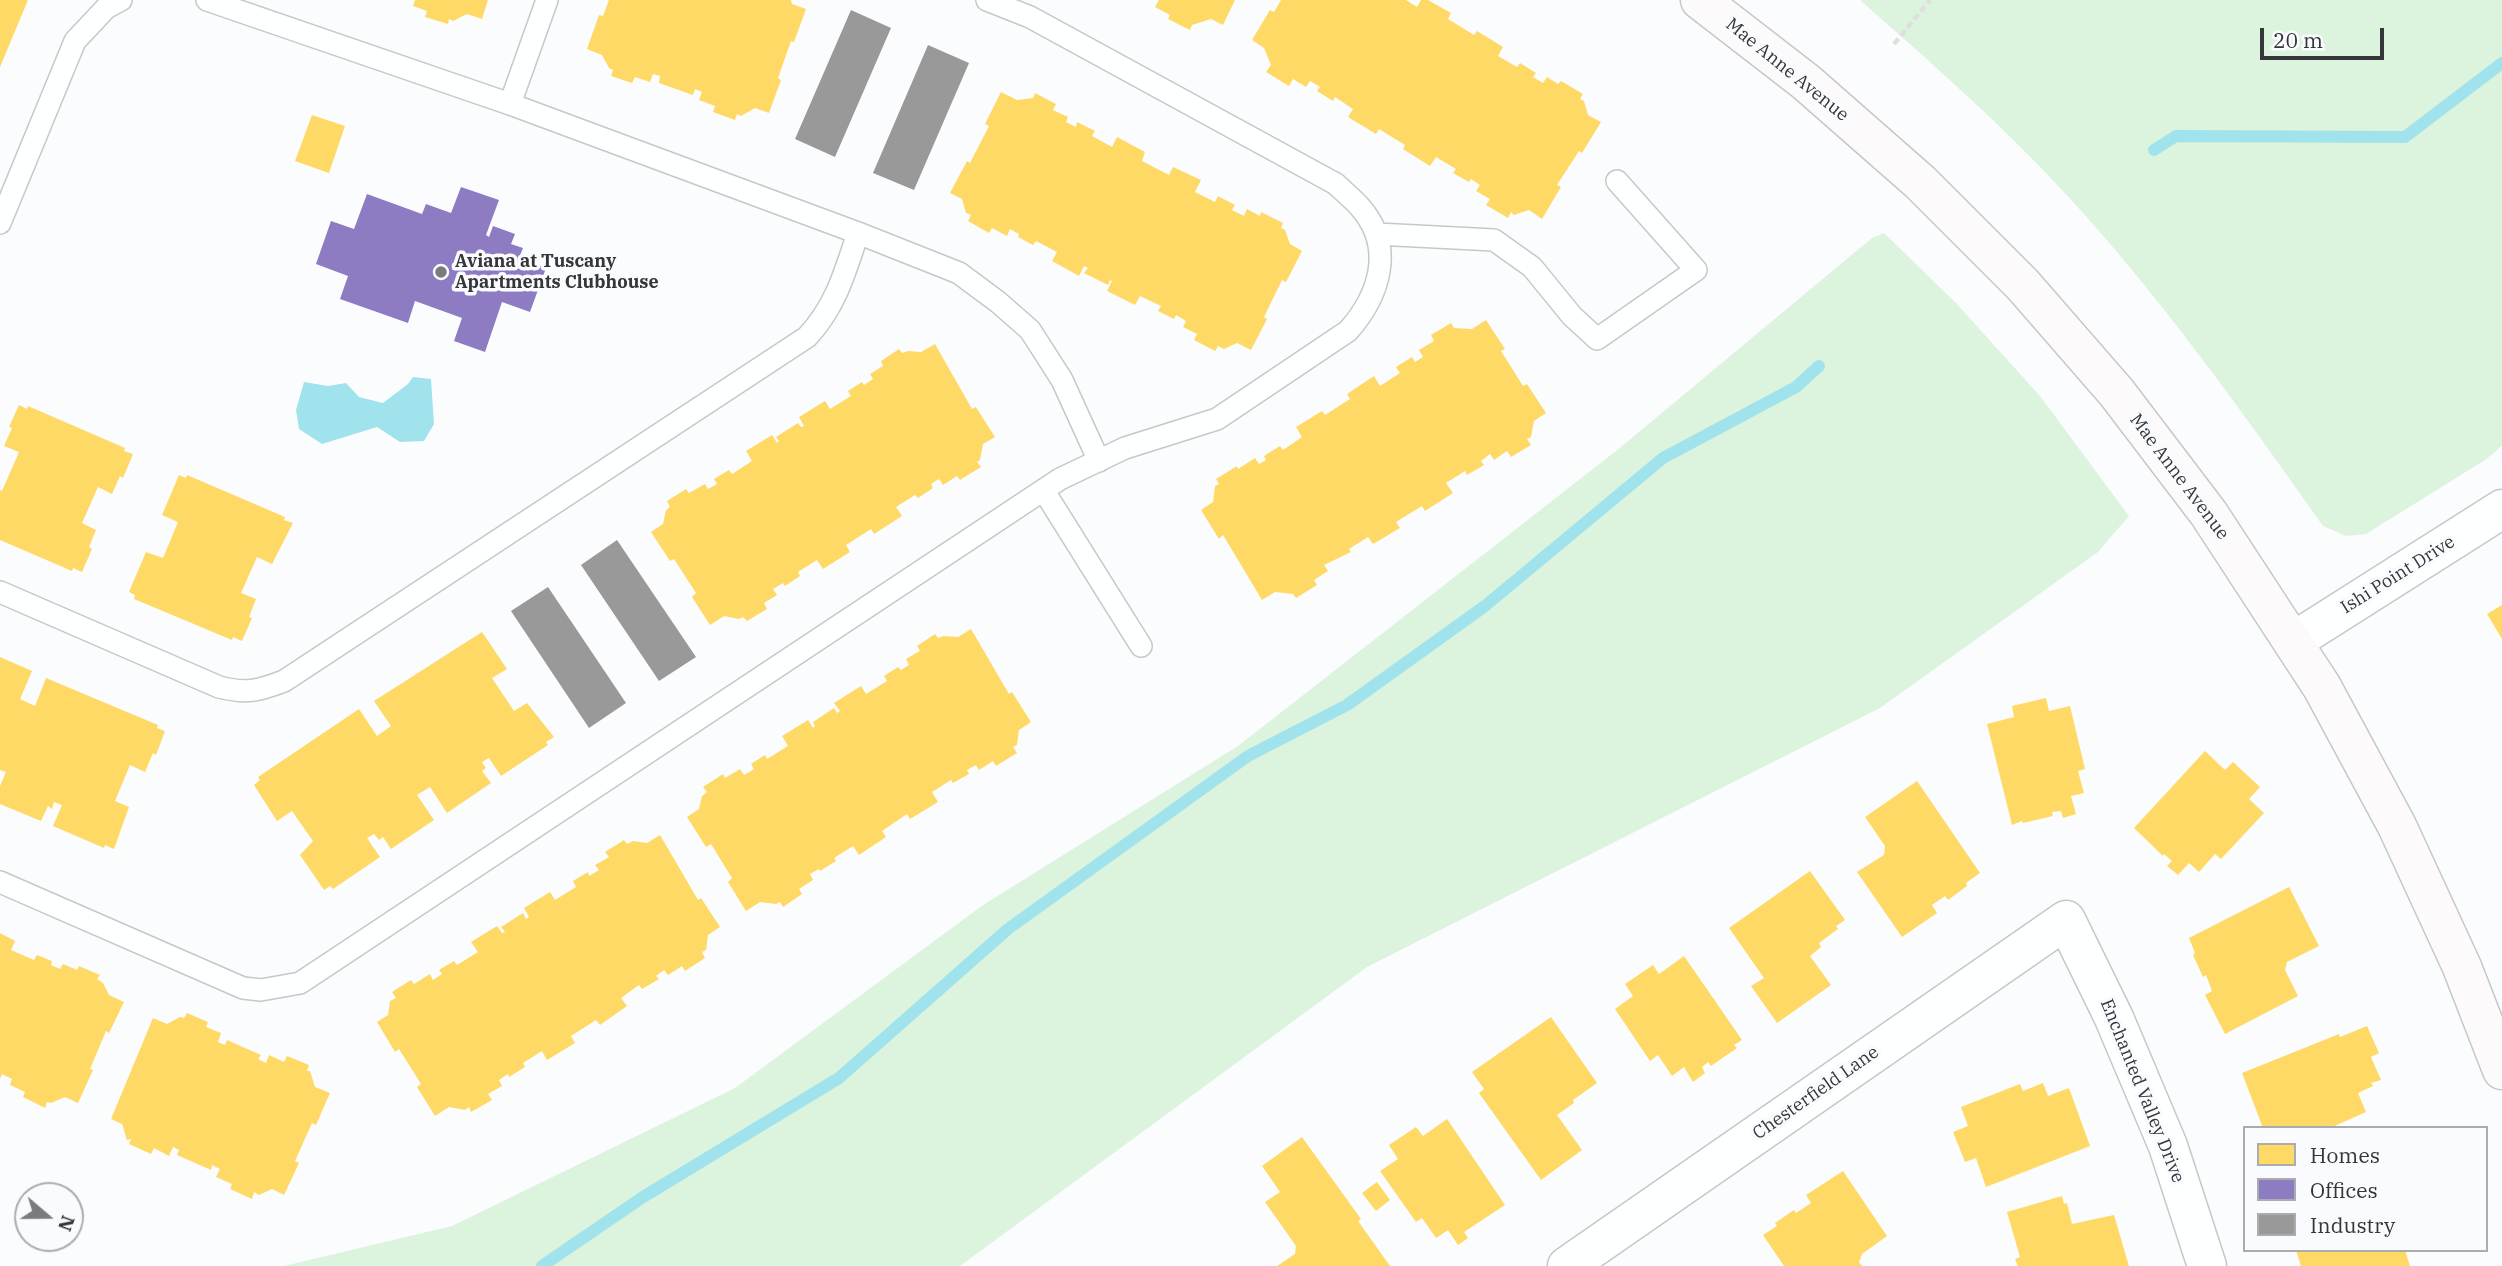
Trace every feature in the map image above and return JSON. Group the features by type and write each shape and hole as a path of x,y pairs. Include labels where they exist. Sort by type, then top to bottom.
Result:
{"main road":[{"name":"Mae Anne Avenue","path":"1700,0 1823,97 1920,182 2023,285 2117,393 2209,514 2294,640 2397,826 2462,967 2502,1070"}],"street":[{"name":"Ishi Point Drive","path":"2294,640 2502,509"},
{"name":"Chesterfield Lane","path":"1567,1266 2066,920"},
{"name":"Enchanted Valley Drive","path":"2066,920 2114,1018 2168,1146 2207,1266"}],"lane":[{"path":"0,223 75,41 106,8 121,0"},
{"path":"207,0 510,104 959,273 1030,330 1062,380 1099,461"},
{"path":"510,104 547,0"},
{"path":"0,882 243,988 270,990 300,983 1060,480 1125,448 1217,419 1348,331 1363,314 1376,290 1381,264 1377,234 1361,208 1336,184 1030,17 987,0"},
{"path":"1377,234 1494,240 1532,267 1572,316 1597,339 1696,270 1617,181"},
{"path":"0,592 219,687 236,692 257,692 284,681 807,337 823,320 838,290 858,233"},
{"path":"1044,491 1140,646"}],"path":[{"path":"1894,44 1930,0"}],"green space":[{"path":"1860,0 2502,0 2502,446 2485,460 2366,534 2346,536 2323,526 2198,353 2097,229 1989,116"},
{"path":"1884,233 1956,303 2040,396 2129,516 2098,552 1880,708 1367,967 960,1266 284,1266 452,1226 735,1088 983,905 1238,746 1616,451 1872,238"}],"water":[{"path":"413,377 431,379 434,424 424,441 400,442 377,427 322,444 299,429 296,410 304,382 328,386 346,383 359,397 383,403"}],"building: Homes":[{"path":"0,0 28,0 0,67"},
{"path":"415,0 488,0 482,19 467,14 453,21 449,19 448,24 425,17 427,11 413,6"},
{"path":"609,0 791,0 792,4 806,9 794,42 791,41 769,113 755,108 741,116 737,114 735,120 713,112 715,106 699,100 702,92 695,89 693,95 659,83 660,76 653,74 650,82 635,77 632,83 611,76 613,70 602,55 587,49 599,15 603,16"},
{"path":"1159,0 1235,0 1223,25 1211,19 1192,25 1190,30 1168,19 1170,15 1155,7"},
{"path":"1281,0 1406,0 1417,7 1421,0 1428,0 1451,13 1448,19 1474,35 1477,31 1503,47 1498,56 1517,67 1520,63 1536,73 1533,77 1543,83 1547,77 1558,84 1561,81 1583,94 1580,99 1584,101 1588,115 1601,122 1582,153 1579,151 1557,185 1561,187 1542,219 1529,210 1514,215 1511,212 1508,218 1486,205 1490,199 1476,191 1480,185 1453,173 1456,169 1436,157 1430,166 1403,149 1405,145 1379,129 1376,134 1348,117 1353,109 1335,97 1333,101 1317,91 1320,87 1310,81 1306,87 1293,79 1289,86 1266,72 1271,65 1264,48 1252,40 1270,10 1274,12"},
{"path":"1001,92 1017,100 1033,98 1035,93 1056,104 1053,110 1068,117 1066,122 1076,127 1077,122 1095,131 1092,136 1112,147 1117,137 1145,152 1142,161 1169,175 1173,167 1201,180 1195,192 1215,202 1218,196 1235,205 1232,210 1244,216 1247,209 1260,216 1261,212 1283,223 1281,228 1285,230 1290,244 1302,251 1286,282 1282,280 1251,350 1237,343 1224,349 1218,346 1215,351 1194,340 1197,334 1183,327 1186,321 1176,315 1174,319 1158,311 1161,306 1140,296 1135,305 1107,291 1112,281 1110,280 1108,285 1084,273 1088,268 1084,266 1079,276 1052,261 1057,252 1036,241 1033,245 1010,229 1007,236 992,228 989,233 968,221 971,215 966,213 962,199 950,193 967,161 970,163 989,126 985,124"},
{"path":"312,115 345,126 329,173 295,161"},
{"path":"1486,320 1505,349 1501,351 1523,386 1527,384 1546,413 1534,421 1531,437 1527,439 1531,445 1511,457 1507,451 1494,460 1490,454 1481,461 1484,465 1467,475 1465,471 1446,483 1453,493 1425,511 1422,506 1396,522 1400,528 1373,544 1368,537 1349,549 1351,552 1324,565 1328,571 1314,580 1317,585 1296,598 1293,594 1275,592 1262,600 1223,535 1219,539 1201,510 1213,502 1215,486 1219,484 1216,479 1255,458 1259,464 1266,460 1264,456 1280,446 1283,450 1302,437 1296,427 1322,411 1325,415 1350,399 1347,394 1374,376 1380,386 1400,373 1396,367 1412,357 1415,362 1423,357 1419,350 1434,341 1431,335 1451,323 1454,328 1472,329"},
{"path":"935,344 972,409 976,407 995,437 983,444 980,460 977,462 981,467 960,480 957,476 943,485 939,479 931,484 933,488 918,498 915,495 896,507 902,516 874,534 871,529 846,545 850,552 823,569 817,560 798,572 800,576 785,586 783,583 773,589 777,595 764,603 767,609 747,621 743,617 739,619 724,616 710,625 692,597 696,593 674,559 670,561 651,532 663,524 666,510 670,507 667,501 686,489 689,493 705,484 708,489 717,484 714,479 729,470 732,474 752,461 746,451 772,435 777,443 779,441 776,437 798,423 801,427 804,426 799,417 825,401 830,409 851,396 848,391 873,379 870,374 883,366 881,361 899,349 902,353 921,352"},
{"path":"19,405 27,409 28,406 125,448 124,451 133,454 123,478 120,476 112,494 98,487 82,523 96,530 89,547 92,549 82,572 73,568 72,571 0,540 0,490 2,491 19,452 4,446"},
{"path":"179,475 186,478 187,475 285,517 284,520 293,523 272,564 257,557 241,593 256,599 249,617 252,618 242,641 233,637 232,640 134,599 135,595 129,592 146,552 163,558 178,522 162,515"},
{"path":"2502,605 2502,639 2487,614"},
{"path":"971,629 1009,694 1012,692 1031,722 1019,730 1017,745 1013,747 1017,753 996,766 993,761 979,770 976,765 967,770 969,774 953,783 951,780 932,792 938,802 910,819 907,814 882,831 886,837 859,855 853,846 834,858 836,861 810,874 813,880 799,889 802,894 783,907 780,902 760,902 746,911 728,882 732,878 711,844 706,847 687,817 699,809 702,796 707,792 703,787 723,774 725,778 740,769 744,775 754,769 751,764 765,755 767,759 788,746 782,736 808,720 813,728 813,722 834,708 837,713 840,711 834,703 861,686 866,694 887,681 884,676 898,667 901,670 909,665 906,659 920,651 917,646 935,634 938,638 958,637"},
{"path":"482,632 507,669 492,678 514,711 527,703 554,737 546,742 548,745 501,776 489,758 482,762 486,768 482,771 491,783 447,813 430,787 417,795 434,820 391,849 383,837 379,840 374,834 367,838 380,857 333,889 330,886 324,890 300,855 313,841 292,811 277,821 254,785 260,780 258,777 359,709 377,736 391,726 374,701"},
{"path":"0,657 32,671 20,699 35,706 46,678 158,725 157,728 165,731 156,755 153,753 145,772 130,765 115,801 129,807 114,849 105,845 104,848 53,826 62,805 54,802 52,809 48,806 41,821 0,804 0,786 6,772 0,770"},
{"path":"2046,698 2049,711 2070,706 2085,769 2078,771 2084,793 2071,796 2076,814 2063,818 2061,811 2052,812 2053,816 2012,825 1987,724 2014,717 2012,706"},
{"path":"2205,751 2225,770 2233,762 2260,787 2249,799 2264,813 2221,859 2215,854 2199,872 2189,863 2178,875 2167,866 2172,861 2164,854 2163,856 2134,828"},
{"path":"1917,781 1980,873 1948,900 1945,896 1932,905 1937,913 1902,937 1857,872 1884,855 1885,846 1865,817"},
{"path":"660,835 698,900 701,898 720,927 708,935 706,950 702,952 705,958 685,971 682,966 668,975 664,970 656,976 659,979 642,989 639,985 621,998 627,1006 600,1025 596,1020 571,1036 575,1043 547,1060 542,1051 523,1063 525,1067 499,1080 502,1086 488,1094 492,1100 471,1112 469,1107 465,1110 449,1107 435,1116 417,1087 421,1084 399,1049 395,1052 377,1022 388,1015 390,1001 396,998 392,992 411,980 414,984 430,974 433,980 442,974 439,970 454,961 457,965 478,952 471,942 497,926 502,933 505,932 501,927 523,913 526,919 529,917 524,908 550,892 555,900 576,887 573,881 588,872 589,876 599,870 595,865 609,857 605,852 624,840 627,844 633,841 647,843"},
{"path":"1810,871 1845,920 1836,926 1838,929 1819,943 1821,947 1810,956 1831,985 1777,1023 1751,986 1764,978 1729,928"},
{"path":"2289,887 2319,946 2287,962 2285,970 2298,996 2225,1034 2205,995 2212,991 2206,975 2203,977 2193,955 2195,953 2189,938"},
{"path":"0,933 15,941 11,950 34,960 37,955 52,961 51,965 60,969 63,964 77,970 79,966 100,975 97,979 103,983 109,995 124,1002 109,1033 106,1031 78,1103 65,1097 47,1102 45,1108 23,1097 25,1092 10,1085 12,1079 2,1074 0,1079"},
{"path":"1684,956 1742,1040 1734,1045 1737,1048 1711,1066 1708,1062 1702,1067 1705,1073 1693,1082 1684,1067 1672,1076 1658,1055 1650,1061 1615,1009 1633,996 1625,984 1653,965 1659,974"},
{"path":"187,1013 208,1022 206,1027 221,1033 218,1042 225,1045 227,1040 261,1055 258,1059 266,1063 269,1055 284,1062 287,1056 309,1065 307,1071 310,1071 315,1087 330,1093 316,1125 312,1123 295,1161 299,1163 284,1195 272,1189 259,1195 254,1192 252,1199 230,1189 232,1184 216,1177 220,1169 212,1165 211,1170 177,1155 179,1150 173,1147 169,1156 154,1148 151,1154 129,1144 131,1139 127,1140 122,1124 111,1119 153,1018 167,1024 180,1017 184,1018"},
{"path":"1551,1017 1597,1083 1557,1115 1582,1150 1541,1180 1479,1093 1484,1089 1472,1072"},
{"path":"2367,1026 2379,1053 2371,1057 2381,1080 2371,1083 2373,1086 2358,1093 2366,1112 2334,1126 2262,1126 2242,1073 2339,1034 2340,1037"},
{"path":"2043,1083 2048,1096 2069,1088 2090,1146 1986,1187 1976,1158 1965,1162 1953,1132 1968,1126 1961,1107 2020,1084 2023,1091"},
{"path":"1447,1119 1505,1205 1464,1232 1468,1238 1458,1245 1448,1230 1436,1238 1422,1218 1416,1222 1380,1171 1398,1159 1389,1145 1416,1127 1423,1136"},
{"path":"1302,1137 1361,1219 1358,1221 1390,1266 1277,1266 1295,1254 1296,1246 1265,1202 1280,1192 1262,1166"},
{"path":"1843,1171 1887,1236 1862,1254 1859,1262 1862,1266 1784,1266 1763,1235 1794,1210 1796,1213 1811,1203 1806,1195"},
{"path":"1377,1182 1390,1200 1376,1211 1362,1193"},
{"path":"2062,1196 2064,1204 2067,1203 2072,1224 2114,1215 2129,1266 2018,1266 2015,1259 2020,1257 2007,1212"},
{"path":"2297,1252 2406,1252 2410,1266 2301,1266"}],"building: Offices":[{"name":"Aviana at Tuscany Apartments Clubhouse","path":"461,187 499,200 486,235 489,237 493,226 515,234 511,244 523,248 519,258 546,268 530,312 502,302 485,352 454,341 462,318 415,301 408,323 340,299 348,276 316,264 331,221 354,229 367,194 422,214 426,204 451,213"}],"building: Industry":[{"path":"851,10 891,28 835,157 795,139"},
{"path":"928,45 969,63 914,190 873,173"},
{"path":"617,540 696,657 659,681 581,565"},
{"path":"548,587 626,703 589,728 511,611"}],"waterway":[{"path":"2154,150 2176,136 2405,137 2502,63"},
{"path":"542,1266 643,1197 839,1078 1008,929 1248,756 1347,705 1485,606 1663,458 1796,387 1819,366"}],"place":[{"name":"Aviana at Tuscany Apartments Clubhouse","path":"441,272"}]}
